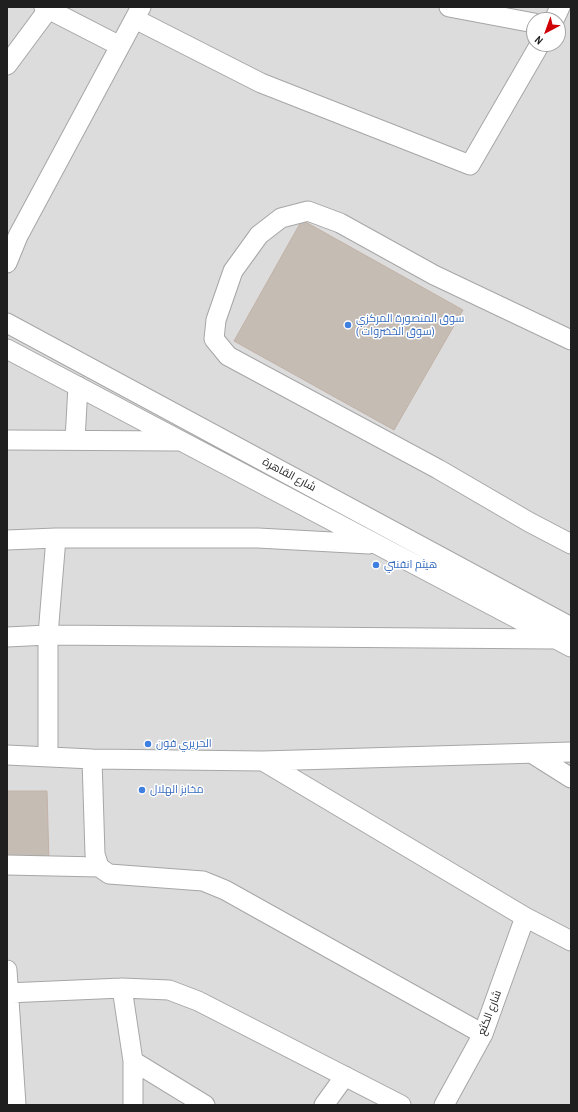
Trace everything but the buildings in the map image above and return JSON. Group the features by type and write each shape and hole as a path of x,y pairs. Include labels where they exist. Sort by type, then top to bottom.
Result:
{"street":[{"path":"449,7 526,21"},
{"path":"7,65 48,8 120,46"},
{"path":"7,263 12,233 138,13 261,83 470,165 535,52"},
{"path":"571,340 434,275 340,223 308,211 281,218 259,235 233,271 216,320 214,340 228,356 438,469 529,522 571,544"},
{"name":"شارع القاهرة","path":"7,323 571,627"},
{"name":"شارع القاهرة","path":"7,349 564,643"},
{"path":"75,440 78,386"},
{"path":"7,440 181,441"},
{"path":"48,756 48,635 56,538"},
{"path":"7,540 56,538 258,538 374,544"},
{"path":"7,637 48,635 564,643"},
{"path":"7,755 48,756 92,760 263,761 571,752"},
{"path":"533,754 571,778"},
{"path":"92,760 95,854 99,867"},
{"path":"263,761 525,917 571,941"},
{"path":"7,865 99,867 109,874 203,881 225,890 483,1034"},
{"name":"شارع الكثع","path":"444,1105 483,1034 525,917"},
{"path":"7,970 7,993 16,1105"},
{"path":"7,993 122,988 169,990 191,998 401,1105"},
{"path":"122,988 133,1061 133,1105"},
{"path":"133,1061 205,1105"},
{"path":"324,1105 345,1076"}],"shaded area":[{"path":"7,7 571,7 571,1105 7,1105"}],"place":[{"name":"سوق المنصورة المركزي ( سوق الخضروات)","path":"348,325"},
{"name":"هيثم انفنتي","path":"376,565"},
{"name":"الحريري فون","path":"148,744"},
{"name":"مخابز الهلال","path":"142,790"}]}
